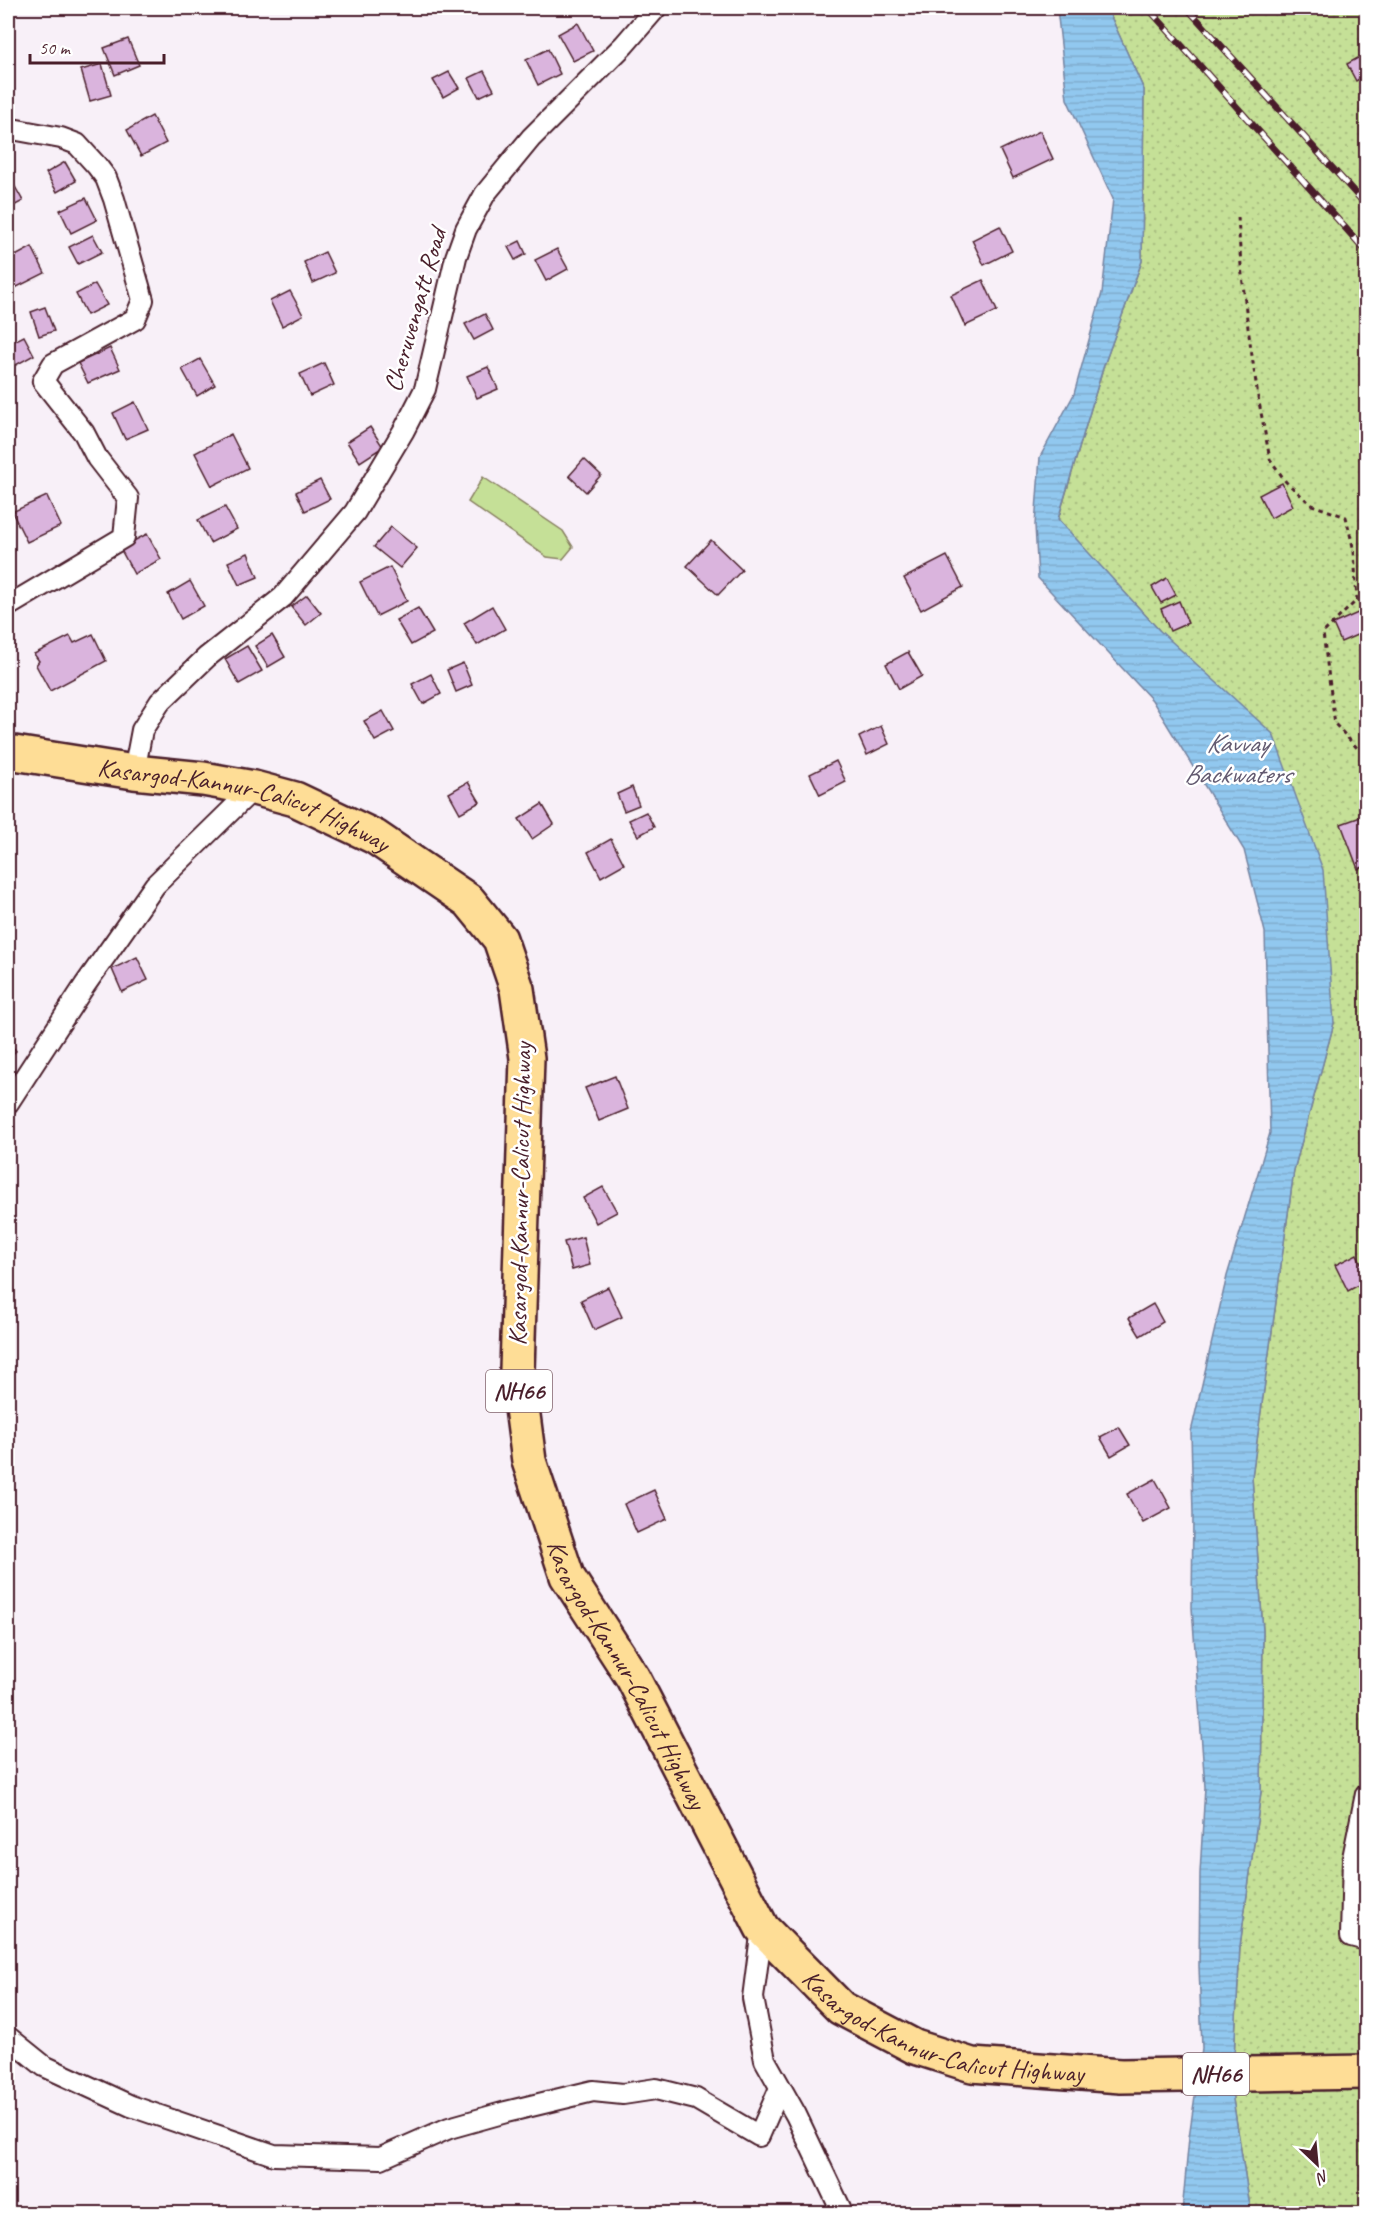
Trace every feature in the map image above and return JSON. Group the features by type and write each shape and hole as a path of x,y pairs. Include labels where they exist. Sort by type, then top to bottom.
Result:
{"highway":[{"name":"Kasargod-Kannur-Calicut Highway","path":"8,752 134,772 203,779 295,798 375,837 469,901 500,939 517,989 527,1058 516,1370 529,1461 567,1576 633,1678 762,1928 841,2007 915,2047 972,2065 1121,2076 1366,2072"}],"street":[{"name":"Cheruvengatt Road","path":"134,772 142,730 160,702 207,657 283,597 355,512 398,441 425,389 456,257 466,229 485,194 531,138 624,45 656,8"},
{"path":"8,127 61,138 77,144 98,165 114,199 143,300 135,319 53,364 43,381 84,433 97,458 128,498 124,537 8,606"},
{"path":"8,1103 85,985 155,885 254,788"},
{"path":"1366,1794 1353,1858 1351,1936 1366,1940"},
{"path":"762,1928 753,1998 765,2060 796,2115 843,2214"},
{"path":"8,2037 44,2066 131,2106 274,2155 381,2158 450,2128 593,2091 623,2094 656,2089 696,2099 759,2136 780,2088"}],"path":[{"path":"1238,217 1250,340 1270,459 1286,482 1312,505 1346,517 1354,550 1357,600 1323,633 1335,724 1359,750 1366,748"}],"green space":[{"path":"1107,8 1366,8 1366,2213 1251,2213 1232,2093 1240,1946 1261,1792 1263,1631 1252,1477 1294,1170 1334,1023 1159,630 1058,520 1103,368 1142,261 1144,90"},
{"path":"483,477 563,531 573,547 563,559 547,557 468,502"}],"water":[{"name":"Kavvay Backwaters","path":"1057,8 1107,8 1144,90 1142,261 1103,368 1058,519 1159,630 1273,734 1323,870 1334,1023 1294,1170 1252,1477 1263,1631 1261,1792 1240,1946 1232,2093 1251,2213 1182,2213 1189,2137 1202,2048 1199,1966 1200,1873 1205,1787 1192,1608 1191,1432 1227,1276 1270,1133 1265,932 1244,850 1152,700 1038,578 1035,525 1040,457 1074,394 1102,293 1113,199 1067,99"}],"building":[{"path":"578,23 593,51 573,61 558,34"},
{"path":"128,39 139,65 115,75 104,48"},
{"path":"548,49 560,74 538,85 526,60"},
{"path":"1365,54 1366,75 1356,81 1347,64"},
{"path":"102,64 111,95 90,101 81,70"},
{"path":"484,71 494,90 479,97 469,78"},
{"path":"449,72 459,88 443,97 433,80"},
{"path":"152,116 166,143 141,156 127,130"},
{"path":"1040,131 1053,159 1013,178 1000,150"},
{"path":"65,162 76,181 57,192 46,173"},
{"path":"8,177 23,201 8,209"},
{"path":"86,198 97,220 71,233 60,210"},
{"path":"1000,226 1012,251 984,265 972,240"},
{"path":"93,235 102,252 78,264 69,247"},
{"path":"520,241 526,254 515,260 508,247"},
{"path":"32,247 45,273 15,288 8,273 8,260"},
{"path":"557,249 568,269 546,281 535,260"},
{"path":"325,252 335,273 313,283 304,262"},
{"path":"983,280 997,311 965,326 951,295"},
{"path":"95,284 107,305 87,315 76,294"},
{"path":"290,291 303,315 282,326 270,301"},
{"path":"45,307 54,331 39,336 31,312"},
{"path":"485,314 493,330 474,340 465,324"},
{"path":"24,336 34,355 16,365 8,344"},
{"path":"110,348 120,369 88,383 78,363"},
{"path":"200,359 215,385 197,396 182,369"},
{"path":"324,363 334,385 310,396 300,374"},
{"path":"488,367 498,389 477,398 467,376"},
{"path":"135,402 148,429 125,439 113,413"},
{"path":"370,427 383,447 360,462 347,442"},
{"path":"231,434 248,468 212,486 195,453"},
{"path":"584,459 601,475 586,492 569,476"},
{"path":"320,480 330,499 305,511 296,492"},
{"path":"1282,483 1293,506 1271,518 1259,495"},
{"path":"47,496 61,526 27,542 12,512"},
{"path":"225,507 237,529 210,543 198,520"},
{"path":"391,527 417,548 400,568 374,547"},
{"path":"147,534 161,559 134,574 120,548"},
{"path":"711,540 742,570 718,595 687,566"},
{"path":"248,553 258,577 239,585 228,562"},
{"path":"947,556 963,587 921,610 904,578"},
{"path":"390,567 407,601 377,616 360,582"},
{"path":"1167,578 1176,595 1161,603 1152,587"},
{"path":"190,581 204,606 181,619 168,594"},
{"path":"307,595 321,613 306,625 291,607"},
{"path":"1179,601 1188,623 1170,631 1161,609"},
{"path":"492,606 505,629 477,645 464,623"},
{"path":"418,608 433,633 411,645 396,620"},
{"path":"1360,612 1366,631 1341,642 1333,624"},
{"path":"93,634 106,661 50,691 36,665 39,661 34,654 70,636 74,643"},
{"path":"272,635 285,657 268,667 255,646"},
{"path":"247,646 262,671 239,684 225,659"},
{"path":"908,652 922,676 899,689 886,664"},
{"path":"463,663 472,685 456,692 447,670"},
{"path":"431,674 441,694 423,704 412,684"},
{"path":"383,711 394,731 375,741 364,721"},
{"path":"881,726 889,744 867,755 859,737"},
{"path":"836,761 846,782 820,795 810,774"},
{"path":"468,782 480,802 460,813 449,793"},
{"path":"632,787 639,805 624,811 617,794"},
{"path":"542,804 554,824 532,839 519,819"},
{"path":"646,812 654,827 638,836 629,820"},
{"path":"1366,815 1366,866 1358,869 1341,824"},
{"path":"611,839 624,864 601,877 588,852"},
{"path":"137,957 148,980 122,992 112,969"},
{"path":"8,1041 16,1051 8,1058"},
{"path":"615,1076 628,1109 599,1121 585,1088"},
{"path":"1366,1109 1366,1129 1360,1112"},
{"path":"603,1187 617,1212 596,1223 583,1198"},
{"path":"583,1237 590,1265 572,1270 564,1242"},
{"path":"1357,1254 1366,1274 1366,1281 1348,1291 1335,1265"},
{"path":"608,1287 622,1317 594,1330 581,1300"},
{"path":"1153,1304 1163,1322 1140,1336 1129,1318"},
{"path":"1119,1427 1130,1445 1111,1456 1100,1437"},
{"path":"1155,1479 1171,1508 1143,1523 1127,1494"},
{"path":"654,1490 667,1519 637,1533 624,1504"}],"railway":[{"path":"1148,8 1366,251"},
{"path":"1187,8 1366,205"}]}
